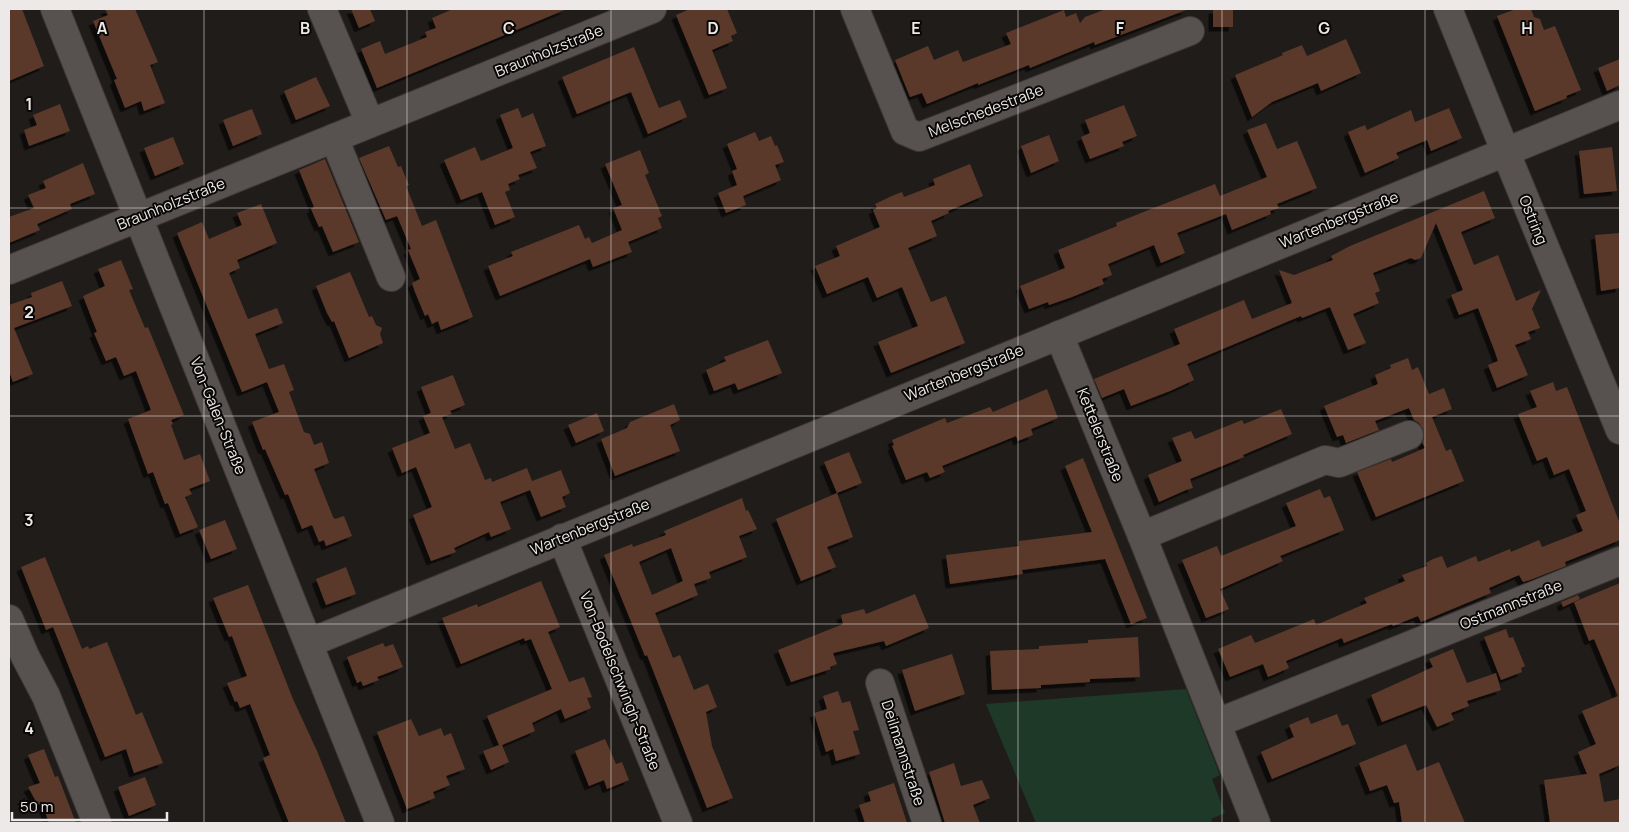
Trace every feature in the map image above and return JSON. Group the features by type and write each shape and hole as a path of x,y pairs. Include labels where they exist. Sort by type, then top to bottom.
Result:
{"street":[{"name":"Von-Galen-Straße","path":"55,9 380,823"},
{"path":"322,9 370,123"},
{"name":"Braunholzstraße","path":"9,270 652,9"},
{"name":"Melschedestraße","path":"855,9 905,131 919,137 1190,31"},
{"name":"Ostring","path":"1448,9 1620,430"},
{"name":"Wartenbergstraße","path":"309,643 1620,105"},
{"path":"334,138 391,277"},
{"name":"Kettelerstraße","path":"1059,335 1142,536 1256,823"},
{"path":"1142,536 1324,460 1339,463 1408,434"},
{"name":"Von-Bodelschwingh-Straße","path":"562,538 678,823"},
{"name":"Ostmannstraße","path":"1217,723 1620,561"},
{"path":"9,619 25,656 46,696 97,823"},
{"name":"Deilmannstraße","path":"880,684 927,823"}],"green space":[{"path":"1186,689 1220,775 1212,779 1225,813 1211,819 1213,823 1036,823 986,704"}],"building":[{"path":"9,9 22,9 44,66 9,81"},
{"path":"105,9 135,9 158,62 150,65 165,103 144,111 141,101 125,108 114,80 117,79 93,21 108,15"},
{"path":"351,9 370,9 375,21 359,28"},
{"path":"453,9 567,9 377,88 361,49 380,41 385,54 427,37 425,32 436,28 432,18"},
{"path":"690,9 727,9 737,33 731,36 733,41 712,50 727,88 709,95 676,15"},
{"path":"1106,9 1186,10 1095,45 1094,42 1030,68 1029,65 978,85 978,83 927,104 922,93 910,97 895,60 928,46 934,60 958,50 963,62 1011,44 1006,33 1064,10 1066,17 1076,13 1080,23 1085,17"},
{"path":"1213,9 1233,9 1233,27 1213,27"},
{"path":"1516,9 1531,9 1534,17 1540,19 1544,30 1555,26 1581,90 1535,111 1497,16"},
{"path":"1346,39 1361,73 1321,91 1318,83 1272,102 1252,117 1235,75 1302,45 1307,56"},
{"path":"634,47 659,108 680,100 687,117 648,134 631,92 577,114 562,77"},
{"path":"1620,59 1620,85 1607,91 1598,68"},
{"path":"316,77 330,106 296,120 284,91"},
{"path":"60,104 70,131 29,146 24,130 37,125 33,115"},
{"path":"1124,105 1137,136 1122,142 1124,146 1090,159 1081,137 1090,133 1085,120"},
{"path":"518,108 522,118 533,113 546,146 530,152 537,168 518,175 520,179 508,184 510,190 505,192 515,217 495,225 482,192 461,200 444,160 475,147 481,161 513,148 500,115"},
{"path":"1449,108 1462,138 1431,151 1427,140 1396,153 1399,158 1365,173 1348,132 1365,125 1367,130 1411,110 1415,122"},
{"path":"252,109 262,134 233,146 223,120"},
{"path":"1266,123 1277,149 1297,141 1317,188 1277,204 1279,208 1270,211 1271,214 1232,230 1226,214 1177,233 1185,253 1161,263 1154,245 1108,264 1112,275 1102,279 1104,284 1049,305 1048,302 1029,309 1020,286 1065,268 1058,250 1117,226 1116,223 1215,184 1220,196 1267,177 1247,130"},
{"path":"755,132 759,141 771,136 775,146 777,145 784,162 775,165 781,180 743,196 746,205 726,213 718,193 737,185 732,171 737,169 727,144"},
{"path":"1049,135 1059,161 1031,173 1021,146"},
{"path":"173,137 184,164 155,176 144,148"},
{"path":"389,146 398,167 401,166 409,185 406,186 422,226 436,220 473,317 441,330 438,321 432,324 428,314 425,316 415,292 412,283 420,279 408,250 411,249 397,216 386,220 359,158"},
{"path":"1612,147 1617,191 1584,194 1579,151"},
{"path":"640,150 649,173 645,175 662,216 658,218 662,228 628,242 632,252 593,267 590,259 500,296 488,266 513,256 511,252 579,225 585,239 589,237 592,243 622,230 613,208 622,205 605,164"},
{"path":"325,159 359,242 333,252 322,226 319,227 311,209 314,207 299,170"},
{"path":"83,163 95,194 70,204 72,209 37,224 40,230 9,243 9,217 34,208 28,195 46,188 43,181"},
{"path":"970,164 983,196 948,211 949,213 931,221 937,236 908,248 931,302 946,296 965,343 891,373 878,342 918,326 902,287 877,298 868,277 827,294 815,266 840,256 836,246 880,227 873,210 877,208 875,204 902,192 904,197 935,185 933,179"},
{"path":"1484,191 1495,218 1461,232 1474,265 1498,255 1516,301 1541,290 1532,309 1540,328 1528,332 1531,339 1515,345 1528,375 1497,388 1488,365 1498,361 1478,308 1459,315 1451,295 1463,290 1436,223 1421,258 1415,260 1411,258 1373,273 1380,291 1375,293 1379,303 1353,314 1366,343 1348,350 1330,307 1302,318 1301,316 1187,364 1194,380 1170,391 1131,406 1124,389 1102,398 1094,379 1180,344 1174,329 1244,300 1252,319 1292,303 1279,270 1294,275 1333,260 1331,256 1350,246"},
{"path":"261,204 277,243 237,260 240,268 229,273 248,319 277,308 283,323 255,334 269,369 284,364 294,390 289,392 304,432 310,434 314,445 322,442 329,463 314,469 333,517 335,519 344,516 352,536 326,546 324,540 319,542 312,525 302,529 288,494 285,495 265,449 263,450 252,422 279,412 267,382 242,392 177,233 202,222 209,239 242,225 237,213"},
{"path":"1620,233 1620,288 1601,291 1595,235"},
{"path":"121,260 133,289 129,290 145,328 148,327 184,415 171,420 173,424 171,425 184,460 200,454 210,481 189,489 192,494 185,497 198,527 180,534 168,503 165,504 153,472 148,474 128,419 151,410 136,371 124,376 116,357 106,361 94,333 97,332 83,296 105,286 98,269"},
{"path":"350,272 369,317 372,316 376,325 382,328 380,334 383,343 349,358 334,321 332,322 327,313 316,286"},
{"path":"62,281 72,306 14,328 33,374 13,382 9,371 9,305 32,297 31,293"},
{"path":"768,340 782,373 738,390 735,383 714,391 706,370 726,361 724,357"},
{"path":"1408,358 1412,370 1418,367 1429,394 1444,388 1452,409 1432,417 1446,451 1451,449 1464,481 1376,517 1357,472 1391,459 1392,462 1425,448 1422,442 1424,437 1423,429 1414,420 1409,408 1375,421 1379,430 1346,443 1343,435 1337,437 1324,406 1378,384 1375,375 1391,368 1390,365"},
{"path":"453,375 465,405 450,411 452,414 442,417 455,449 470,443 485,480 491,478 492,482 527,468 532,481 561,470 570,493 562,497 566,507 541,517 530,490 500,502 511,529 491,537 489,532 454,548 456,552 431,561 413,515 432,507 416,467 402,473 392,448 430,433 423,416 431,413 421,387"},
{"path":"1553,382 1556,391 1567,387 1620,524 1620,540 1565,562 1566,566 1530,580 1523,582 1519,575 1489,588 1491,593 1421,622 1418,616 1344,643 1342,638 1286,661 1289,668 1268,677 1263,664 1230,677 1218,649 1251,635 1255,643 1314,619 1316,625 1367,603 1364,598 1405,581 1402,575 1427,566 1426,563 1433,559 1442,556 1447,568 1476,556 1478,562 1510,549 1511,552 1539,540 1542,547 1583,531 1576,515 1586,511 1569,469 1554,475 1547,457 1537,461 1518,414 1537,407 1530,391"},
{"path":"1047,389 1058,418 1031,429 1033,435 1018,441 1016,436 942,466 945,472 930,478 927,472 906,480 892,446 894,445 892,440 945,418 947,423 990,407 993,412"},
{"path":"674,404 680,420 670,425 680,451 615,476 601,439 627,428 630,422"},
{"path":"1281,409 1292,434 1243,455 1244,457 1190,479 1193,488 1159,502 1148,475 1182,461 1172,438 1191,431 1195,439 1242,420 1244,424"},
{"path":"597,413 604,431 576,443 568,425"},
{"path":"849,452 862,483 837,493 824,462"},
{"path":"1083,458 1147,618 1131,624 1105,559 1022,570 1023,574 950,584 946,555 1019,546 1019,541 1092,532 1065,466"},
{"path":"1320,489 1324,498 1330,496 1344,530 1280,556 1283,561 1220,589 1229,609 1206,618 1182,560 1217,546 1221,556 1296,526 1286,503"},
{"path":"837,493 853,537 827,547 836,567 801,581 776,519"},
{"path":"742,498 746,511 748,510 757,529 739,536 747,557 709,572 711,578 694,584 698,595 655,613 673,658 680,655 694,690 708,684 717,707 706,712 712,746 733,798 707,808 647,655 645,656 604,555 632,544 633,547 666,535 664,531","holes":["671,548 683,581 652,595 639,562"]},
{"path":"225,520 237,549 211,559 199,530"},
{"path":"45,557 82,649 88,646 89,649 107,642 136,715 142,712 163,763 134,773 126,749 105,757 53,627 46,630 21,567"},
{"path":"346,567 356,594 326,605 316,579"},
{"path":"541,581 560,627 548,632 569,682 584,677 592,697 587,698 591,708 565,719 561,709 532,723 535,731 502,745 509,762 491,770 483,751 499,745 487,716 552,689 531,639 525,641 524,638 461,664 442,618 477,604 478,607"},
{"path":"1620,583 1620,765 1599,774 1604,802 1620,799 1620,823 1550,823 1544,780 1587,774 1578,752 1596,744 1582,711 1618,696 1594,639 1589,641 1574,602"},
{"path":"248,585 293,699 317,751 346,823 289,823 263,758 270,755 250,704 240,708 237,701 235,702 227,683 247,676 232,636 229,637 213,598"},
{"path":"915,594 929,628 886,646 884,641 833,653 837,664 830,667 831,669 791,682 778,650 843,624 841,615 864,609 866,614"},
{"path":"1578,595 1580,599 1563,607 1561,602"},
{"path":"1506,629 1509,638 1513,637 1525,666 1521,668 1522,672 1501,680 1484,637"},
{"path":"1138,637 1140,677 1090,679 1090,682 1041,685 1041,688 992,690 990,651 1039,649 1039,646 1088,643 1088,640"},
{"path":"383,643 385,647 393,644 403,667 377,677 379,680 363,686 361,681 357,683 347,657"},
{"path":"1453,649 1467,683 1496,673 1501,690 1467,701 1469,706 1451,713 1454,720 1437,727 1426,705 1382,722 1371,695 1433,667 1429,659"},
{"path":"952,654 965,694 915,711 902,670"},
{"path":"838,691 842,703 850,701 859,730 853,731 860,754 836,761 833,749 826,752 814,713 827,709 823,696"},
{"path":"1337,714 1342,726 1348,724 1356,744 1272,779 1261,752 1294,737 1289,725 1308,717 1311,724"},
{"path":"411,719 419,736 441,728 444,736 451,733 465,769 446,776 450,785 433,792 435,798 407,809 377,732"},
{"path":"605,739 616,764 622,762 629,780 607,789 604,780 589,786 575,751"},
{"path":"1406,744 1417,771 1439,762 1465,823 1402,823 1399,802 1394,803 1387,785 1370,791 1359,763"},
{"path":"44,749 55,777 58,776 76,823 49,823 42,803 38,805 28,787 40,783 28,755"},
{"path":"954,763 961,786 982,780 990,798 973,805 980,823 945,823 929,772"},
{"path":"145,777 156,805 129,816 118,787"},
{"path":"894,783 907,823 865,823 859,805 871,801 868,792"}]}
